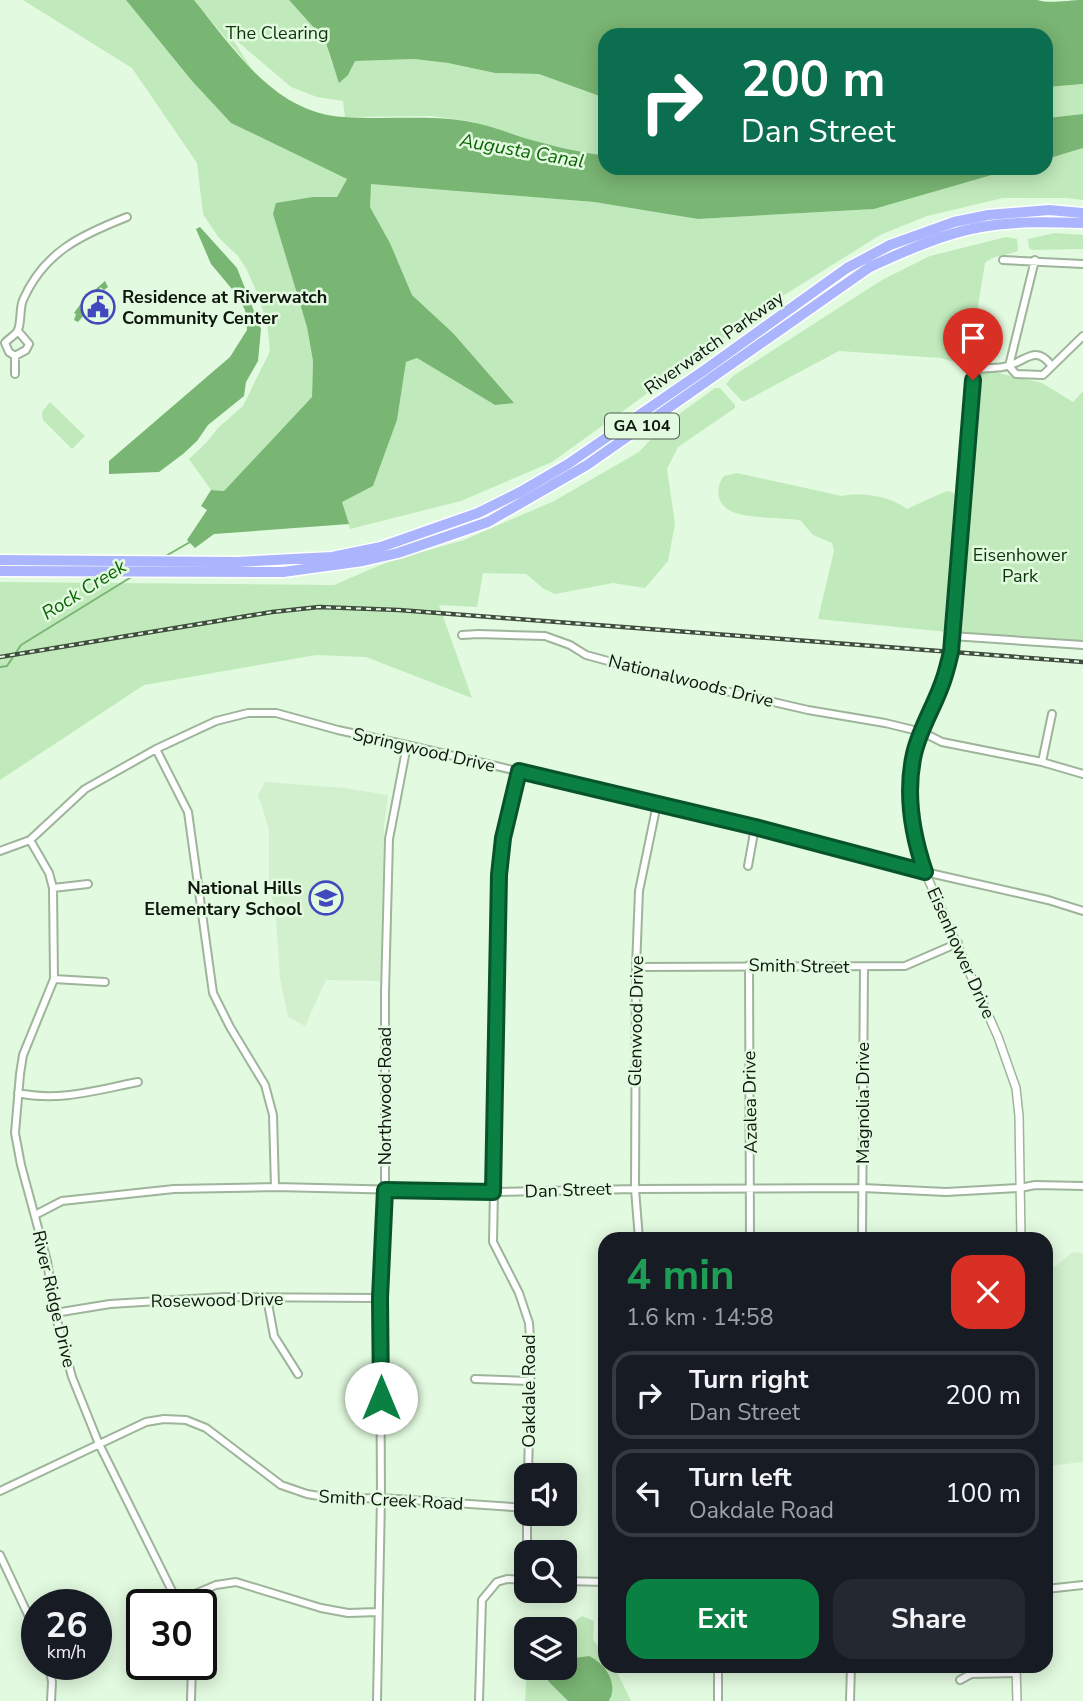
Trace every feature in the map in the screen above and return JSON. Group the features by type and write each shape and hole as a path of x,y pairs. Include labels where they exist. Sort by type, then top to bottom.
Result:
{"main road":[{"name":"Riverwatch Parkway","path":"0,559 237,562 332,557 381,547 438,529 520,492 568,464 847,268 890,245 942,226 988,215 1035,211 1083,213"},
{"name":"Riverwatch Parkway","path":"0,571 283,572 363,561 398,553 488,522 587,465 870,267 904,251 980,227 1033,222 1083,223"}],"street":[{"path":"15,356 26,350 29,344 18,331 21,303 47,263 81,236 127,217"},
{"path":"1003,260 1083,264"},
{"path":"1009,366 1035,260"},
{"path":"15,356 2,343 18,331"},
{"path":"1009,366 1016,374 1043,375 1083,336"},
{"path":"1009,366 1034,354 1044,357 1051,365"},
{"path":"15,356 15,373"},
{"name":"Eisenhower Drive","path":"1009,366 979,369 973,380 951,652 944,679 914,754 910,813 925,872 958,943 1016,1088 1021,1232"},
{"name":"Nationalwoods Drive","path":"462,635 545,636 570,645 586,655 678,680 808,710 885,723 922,732 942,742 1042,762 1083,774"},
{"path":"952,636 1083,645"},
{"name":"Springwood Drive","path":"0,851 30,840 85,789 156,749 216,721 248,713 276,713 338,730 755,827 1083,911"},
{"path":"1042,762 1052,714"},
{"name":"Northwood Road","path":"377,1701 381,1499 380,1298 385,1190 385,992 389,839 407,745"},
{"path":"156,749 188,813 213,993 265,1085 273,1115 275,1187"},
{"name":"Oakdale Road","path":"519,771 503,838 499,875 493,1242 519,1293 529,1322 528,1463"},
{"name":"Glenwood Drive","path":"638,1232 635,1189 639,891 657,804"},
{"path":"748,866 755,827"},
{"name":"River Ridge Drive","path":"30,840 49,873 53,888 54,979 23,1055 15,1133 21,1165 47,1261 55,1313 72,1377 99,1444 171,1589"},
{"path":"53,888 88,884"},
{"name":"Smith Street","path":"636,967 905,966 958,943"},
{"name":"Azalea Drive","path":"749,965 750,1232"},
{"name":"Magnolia Drive","path":"862,1232 864,967"},
{"path":"54,979 105,982"},
{"path":"18,1093 40,1098 60,1098 138,1082"},
{"name":"Dan Street","path":"35,1215 62,1201 174,1189 275,1187 493,1192 751,1187 946,1192 1035,1185 1083,1186"},
{"name":"Rosewood Drive","path":"55,1313 110,1304 182,1298 380,1298"},
{"path":"267,1298 274,1336 298,1374"},
{"path":"475,1379 530,1381"},
{"name":"Smith Creek Road","path":"0,1491 146,1422 164,1419 186,1420 206,1428 281,1485 307,1494 337,1499 514,1507"},
{"path":"0,1555 21,1600"},
{"path":"479,1701 482,1600 497,1582 514,1579"},
{"path":"577,1581 598,1582"},
{"path":"208,1589 216,1585 236,1583 321,1608 348,1613 378,1612"},
{"path":"1053,1588 1083,1585"},
{"path":"718,1673 718,1701"},
{"path":"850,1701 851,1673"},
{"path":"960,1680 971,1674 982,1673"},
{"path":"1016,1673 1017,1701"},
{"path":"51,1701 52,1680"},
{"path":"191,1701 192,1680"}],"shaded area":[{"name":"National Hills Elementary School","path":"265,782 345,788 388,795 384,827 380,981 326,980 305,1026 288,1017 280,978 276,919 269,883 269,829 258,795"},
{"path":"1073,1252 1083,1253 1083,1462 1053,1465 1053,1266"}],"green space":[{"path":"23,0 126,0 192,81 231,123 347,179 337,197 313,197 273,214 307,327 313,361 312,397 224,491 211,490 189,459 243,406 270,351 267,322 257,293 238,256 219,238 203,214 197,163 132,68"},
{"name":"The Clearing","path":"194,0 289,0 325,40 332,64 348,75 354,61 414,59 495,73 540,74 598,95 598,155 544,144 470,121 430,116 345,117 343,101 317,97 291,87 231,36 252,70"},
{"path":"1083,84 1083,114 1053,117 1053,86"},
{"path":"1083,148 1083,200 1003,198 927,216 880,235 781,297 552,462 461,501 350,529 341,502 373,486 397,420 406,362 417,358 495,405 513,403 453,333 412,295 390,243 370,207 370,183 594,202 698,219 874,209 992,175 1053,175 1053,157"},
{"path":"1055,233 1083,235 1083,249 1029,248 1028,239"},
{"name":"Eisenhower Park","path":"1006,237 1017,239 1018,251 985,263 968,366 1042,383 1073,402 1083,391 1083,646 952,636 967,366 941,358 839,351 745,401 726,384 733,376 882,280 930,256"},
{"path":"715,388 720,388 735,408 678,447 667,469 675,524 668,561 645,588 613,583 555,594 544,589 526,574 483,573 477,607 439,605 472,698 366,657 316,655 144,685 0,780 0,582 334,585 390,561 464,540 554,501 639,452 664,425"},
{"path":"50,402 85,436 72,449 43,420 42,412"},
{"path":"737,473 842,496 876,496 907,509 944,492 950,491 958,496 947,632 818,619 834,551 832,543 813,535 800,520 747,516 723,506 718,491 721,481 724,476"},
{"path":"582,1616 594,1621 593,1640 598,1646 598,1673 617,1673 631,1701 609,1701 611,1699 588,1656 577,1657 577,1620"},
{"path":"526,1680 548,1680 568,1701 525,1701"}],"water":[{"name":"Augusta Canal","path":"126,0 194,0 258,75 276,91 319,113 344,117 451,119 476,123 551,145 598,155 598,175 992,175 874,209 698,219 594,202 371,184 370,207 390,243 412,295 453,333 514,403 495,405 417,358 406,362 397,420 373,486 342,502 349,524 214,534 195,548 187,540 207,510 201,506 211,490 224,491 312,397 313,361 307,327 273,214 276,203 313,197 337,197 347,179 231,123 192,81"},
{"path":"289,0 1083,0 1083,84 1053,86 1053,28 598,28 598,95 539,74 495,73 414,59 355,61 348,75 339,83 325,40"},
{"path":"1083,114 1083,148 1053,157 1053,117"},
{"path":"200,227 237,268 261,329 258,361 246,382 244,396 208,425 197,441 183,454 159,472 109,474 109,461 230,357 247,330 245,310 237,295 211,264 196,229"},
{"path":"105,281 108,287 104,290 100,287 100,291 80,308 85,314 78,322 74,320 74,313 85,294 90,294"},
{"path":"589,1656 598,1663 598,1673 609,1674 612,1694 609,1701 568,1701 548,1681 577,1680 577,1658"}],"waterway":[{"name":"Rock Creek","path":"164,557 190,542"},
{"name":"Rock Creek","path":"0,667 7,666 21,645 133,576"}],"railway":[{"path":"0,657 272,612 319,607 399,610 1083,662"}],"place":[{"name":"Residence at Riverwatch Community Center","path":"98,307"},
{"name":"National Hills Elementary School","path":"326,898"}],"route":[{"path":"381,1398 380,1298 385,1190 493,1192 499,875 503,838 519,771 755,827 925,872 910,813 911,777 914,754 944,679 951,652 973,380"}]}
